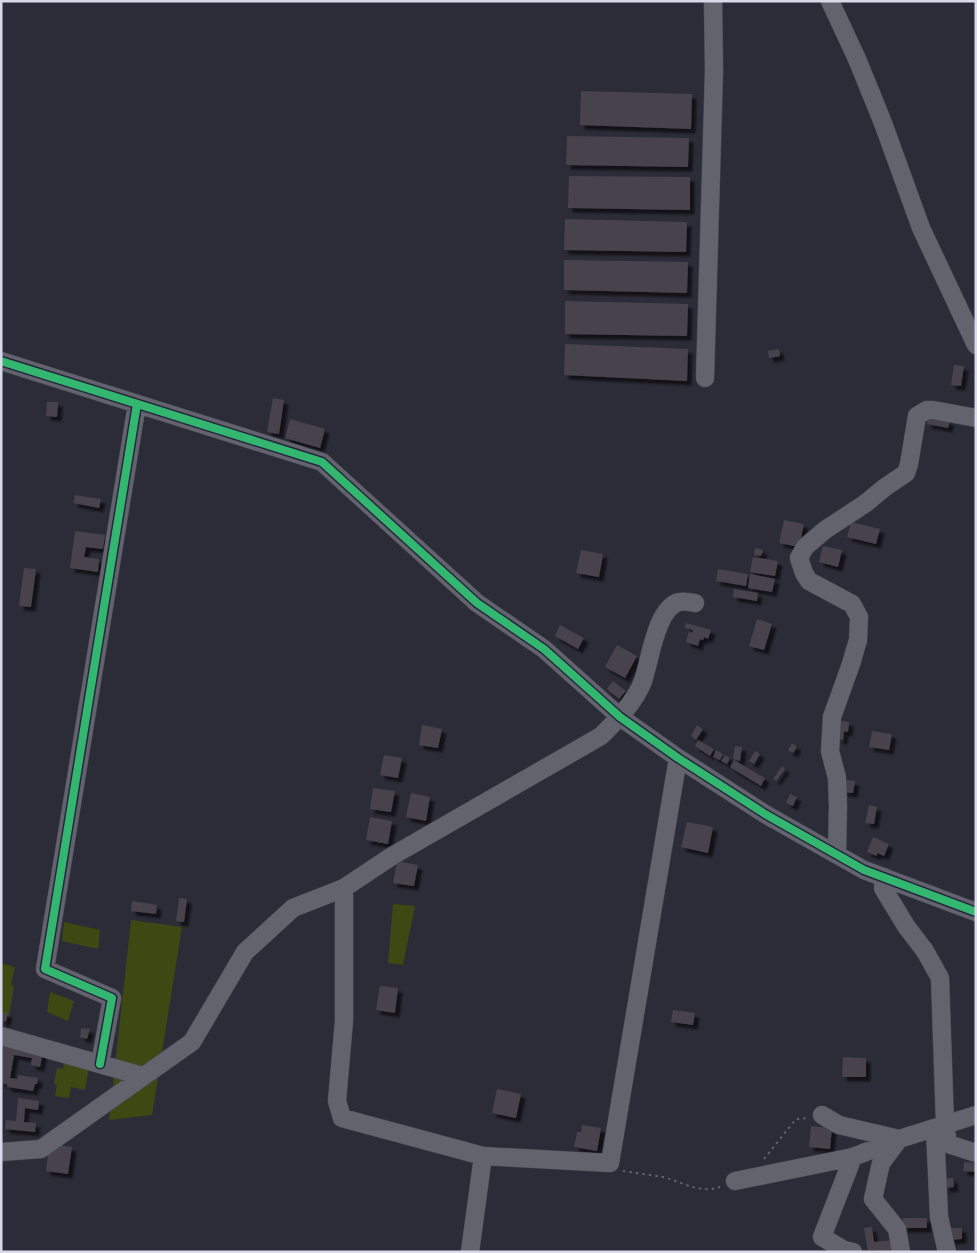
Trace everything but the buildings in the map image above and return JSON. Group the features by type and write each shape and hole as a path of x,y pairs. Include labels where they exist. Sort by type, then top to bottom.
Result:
{"street":[{"path":"705,378 714,71 713,1"},
{"path":"830,1 857,59 883,123 921,228 969,314 976,344"},
{"path":"1,361 322,462 477,603 544,649 620,717 678,758 765,814 864,870 976,912"},
{"path":"100,1064 112,998 45,969 137,404"},
{"path":"837,854 838,806 836,778 830,751 832,717 858,640 859,617 852,604 809,581 799,558 805,548 825,530 866,503 906,473 917,416 927,410 933,410 976,418"},
{"path":"1,1152 41,1149 192,1042 244,952 293,908 344,888 392,856 601,736 620,717 643,682 653,644 663,617 670,606 680,602 695,603"},
{"path":"344,888 344,1021 337,1101 342,1118 483,1156 610,1164 678,758"},
{"path":"884,877 883,888 906,926 925,951 940,978 939,1217 947,1252"},
{"path":"1,1036 142,1076"},
{"path":"822,1115 839,1125 899,1138"},
{"path":"735,1181 853,1157 899,1138 976,1115"},
{"path":"940,1127 948,1144 976,1153"},
{"path":"899,1138 881,1163 873,1198 898,1230 901,1252"},
{"path":"470,1252 483,1156"},
{"path":"852,1252 844,1250 822,1237 853,1157"}],"path":[{"path":"759,1165 796,1119 822,1115"},
{"path":"617,1171 665,1178 692,1188 714,1189 735,1181"}],"green space":[{"path":"393,904 415,906 403,965 388,963"},
{"path":"131,920 182,927 152,1115 109,1120"},
{"path":"64,922 100,930 98,949 62,941"},
{"path":"1,963 15,967 11,984 14,987 9,1017 1,1015"},
{"path":"50,992 74,1001 68,1021 47,1012"},
{"path":"64,1062 89,1067 85,1090 71,1087 69,1098 55,1096 57,1085 54,1084 57,1068 63,1069"}],"cycle path":[{"path":"1,361 322,462 477,603 544,649 620,717 678,758 765,814 864,870 976,912"},
{"path":"100,1064 112,998 45,969 137,404"}]}
